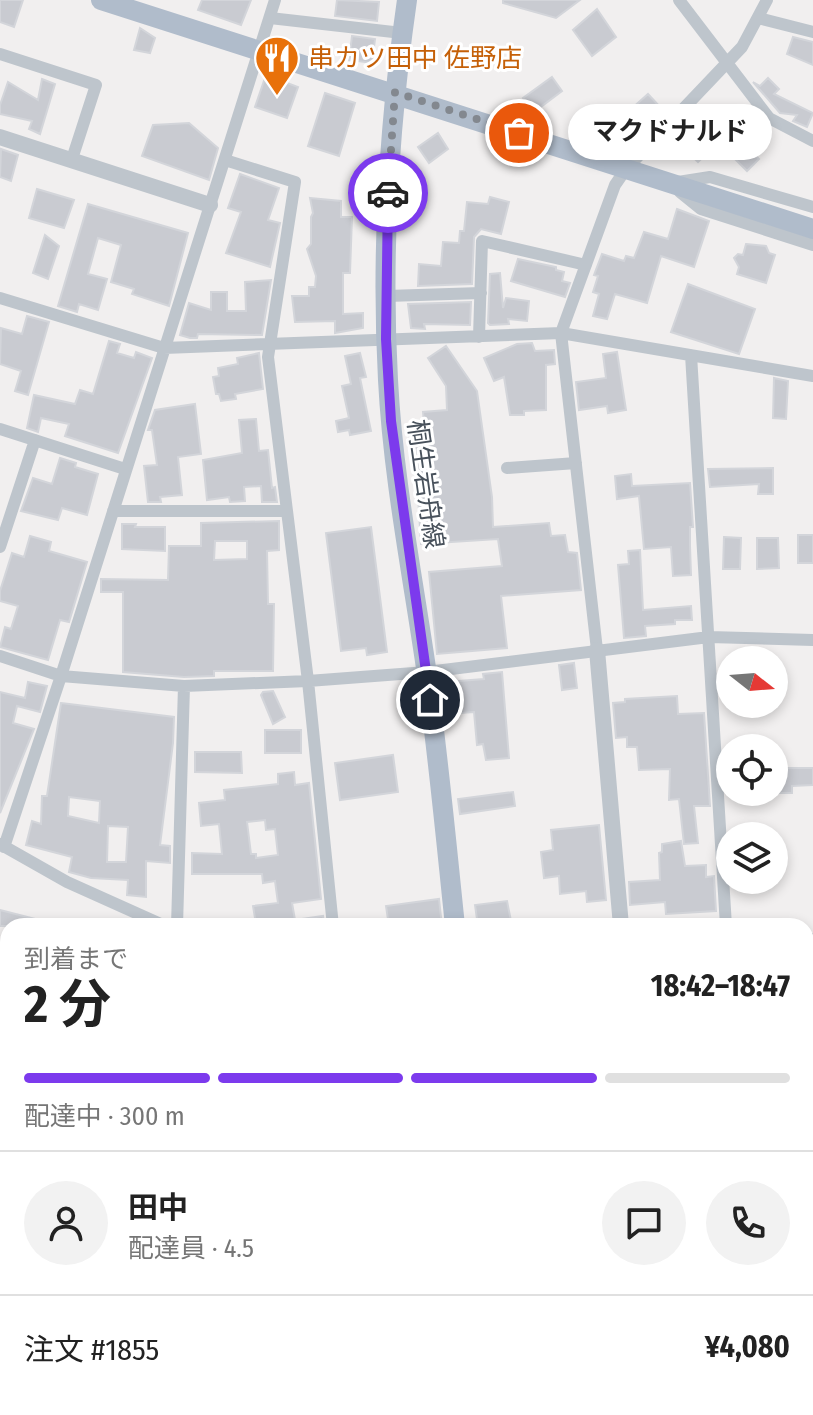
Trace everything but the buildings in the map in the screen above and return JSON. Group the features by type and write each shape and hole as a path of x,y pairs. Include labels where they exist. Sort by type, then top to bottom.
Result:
{"main road":[{"path":"101,0 395,92 813,229"},
{"name":"桐生岩舟線","path":"407,0 395,92 388,190 386,339 396,473 427,672 454,918"}],"street":[{"path":"147,918 67,882 2,846 61,676 275,0"},
{"path":"679,0 769,118 813,141"},
{"path":"620,918 597,650 561,333 615,185 626,169 742,47 767,0"},
{"path":"270,18 402,33"},
{"path":"758,18 813,32"},
{"path":"0,54 96,85 72,159"},
{"path":"0,137 210,205"},
{"path":"225,160 295,182 268,357 308,681 332,918"},
{"path":"671,184 710,177 813,207"},
{"path":"671,184 701,209 813,245"},
{"path":"479,337 482,241 586,265"},
{"path":"387,296 481,293"},
{"path":"0,298 164,348 561,333 813,376"},
{"path":"691,355 726,918"},
{"path":"0,429 125,469"},
{"path":"0,547 35,440"},
{"path":"507,468 576,463"},
{"path":"113,511 286,511"},
{"path":"0,656 61,676 184,686 427,672 709,637 813,640"},
{"path":"177,918 184,686"}],"way so far":[{"path":"388,193 395,92 519,133"}],"place":[{"name":"串カツ田中 佐野店","path":"277,97"},
{"name":"マクドナルド","path":"519,133"}],"route":[{"path":"388,193 386,339 391,421 430,700"}]}
